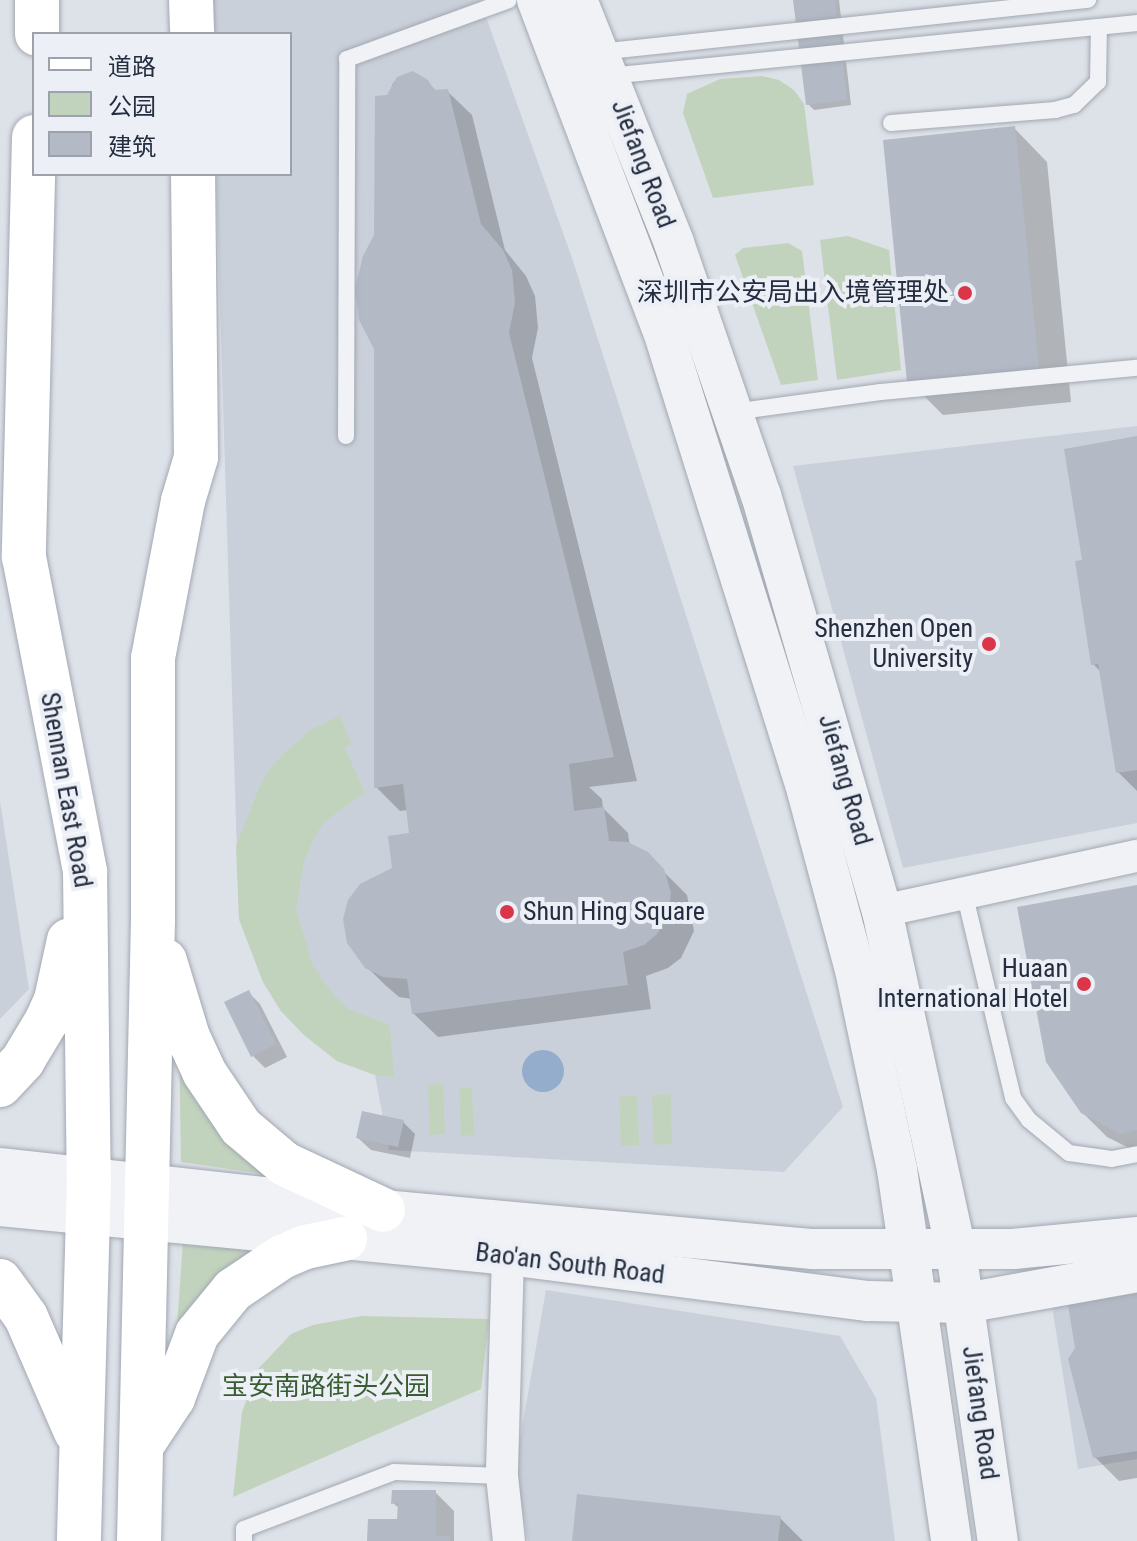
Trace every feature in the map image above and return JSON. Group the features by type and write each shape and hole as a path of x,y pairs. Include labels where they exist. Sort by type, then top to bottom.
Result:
{"main road":[{"path":"37,0 37,32"},
{"path":"191,0 192,32"},
{"name":"Shennan East Road","path":"33,176 24,557 85,872 89,1197 79,1541"},
{"path":"139,1541 153,921 153,658 183,501 196,457 193,176"},
{"path":"0,1085 36,1040 56,1000 85,872"},
{"path":"153,921 188,1037 204,1072 235,1118 285,1164 383,1210"},
{"path":"143,1444 173,1398 197,1334 233,1290 282,1257 306,1247 345,1239"},
{"path":"0,1281 32,1328 83,1451"}],"street":[{"name":"Jiefang Road","path":"537,0 663,331 807,791 855,970 897,1169 951,1541"},
{"name":"Jiefang Road","path":"577,0 674,243 733,412 813,665 882,911 956,1251 998,1541"},
{"path":"882,911 1137,856"},
{"name":"Bao'an South Road","path":"0,1168 89,1197"},
{"name":"Bao'an South Road","path":"0,1206 89,1197 148,1203 383,1210 813,1249 956,1251 1046,1248 1137,1237"},
{"name":"Bao'an South Road","path":"148,1203 345,1239 508,1255 868,1301 965,1303 1137,1272"},
{"path":"508,1255 502,1476 509,1541"}],"lane":[{"path":"346,436 347,59 509,0"},
{"path":"604,64 1088,0"},
{"path":"604,64 1137,23"},
{"path":"891,123 1055,110 1074,105 1098,82 1099,27"},
{"path":"733,412 881,392 1137,368"},
{"path":"964,892 1013,1098 1029,1120 1069,1153 1112,1159 1137,1154"},
{"path":"244,1541 244,1529 394,1472 502,1476"}],"shaded area":[{"name":"Shun Hing Square","path":"211,0 480,0 572,258 843,1107 784,1172 389,1150 375,1075 337,1061 304,1035 281,1011 263,982 239,919 216,176 292,176 292,32 212,32"},
{"name":"Shenzhen Open University","path":"1137,426 1137,823 903,868 793,466"},
{"path":"0,801 29,989 0,1019"},
{"path":"546,1290 840,1336 876,1398 895,1541 528,1541 515,1468"},
{"path":"1137,1293 1137,1459 1078,1469 1052,1306"}],"green space":[{"path":"762,76 779,80 794,90 804,104 814,185 713,198 683,113 687,94 720,79"},
{"path":"848,236 889,250 901,370 837,380 820,240"},
{"path":"788,243 802,251 818,380 781,385 735,255 743,248"},
{"path":"340,716 351,743 345,748 365,793 324,822 313,840 304,861 296,910 313,966 330,990 348,1009 390,1025 394,1077 375,1075 337,1061 304,1035 281,1011 263,982 239,919 236,846 259,788 270,769 289,749 312,729"},
{"path":"179,1035 279,1176 181,1162"},
{"path":"443,1084 445,1134 430,1135 428,1085"},
{"path":"459,1088 472,1088 474,1135 461,1136"},
{"path":"671,1094 672,1144 654,1145 652,1095"},
{"path":"637,1095 639,1145 621,1146 619,1097"},
{"path":"183,1241 264,1247 176,1341"},
{"name":"宝安南路街头公园","path":"362,1316 489,1319 481,1389 233,1497 242,1412 259,1368 291,1334 313,1325"}],"water":[{"path":"543,1050 558,1056 564,1071 558,1086 543,1092 528,1086 522,1071 528,1056"}],"building":[{"path":"793,0 835,0 847,100 806,105"},
{"path":"413,71 428,80 434,90 448,89 481,224 503,250 512,270 515,302 509,333 614,757 569,764 574,811 604,807 609,841 628,842 648,852 664,869 671,893 668,916 657,934 644,945 623,952 628,985 412,1014 407,979 383,977 365,968 347,943 343,919 348,900 360,884 392,868 388,836 409,833 403,784 374,788 374,349 359,320 355,289 363,256 374,235 375,96 387,95 397,77"},
{"name":"深圳市公安局出入境管理处","path":"1015,126 1039,369 907,382 883,140"},
{"path":"1137,436 1137,770 1116,773 1098,664 1091,665 1075,561 1082,560 1064,449"},
{"name":"Huaan International Hotel","path":"1137,885 1137,1130 1120,1134 1081,1113 1046,1062 1017,907"},
{"path":"249,990 276,1044 251,1057 224,1002"},
{"path":"362,1111 404,1120 398,1147 356,1138"},
{"path":"1137,1293 1137,1451 1093,1458 1068,1359 1075,1348 1068,1305"},
{"path":"392,1490 436,1490 436,1536 450,1536 450,1541 367,1541 368,1519 397,1519 398,1503 391,1504"},
{"path":"577,1494 781,1516 778,1541 572,1541"}],"place":[{"name":"深圳市公安局出入境管理处","path":"965,293"},
{"name":"Shenzhen Open University","path":"989,644"},
{"name":"Shun Hing Square","path":"507,912"},
{"name":"Huaan International Hotel","path":"1084,984"}]}
